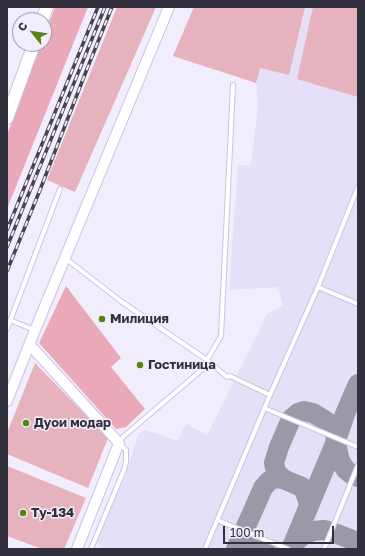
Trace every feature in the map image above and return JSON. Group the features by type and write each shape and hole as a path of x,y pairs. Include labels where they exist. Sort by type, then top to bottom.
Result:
{"main road":[{"path":"7,118 10,100 31,52"}],"street":[{"path":"7,401 169,7"},
{"path":"30,345 119,443 77,549"}],"lane":[{"path":"91,549 124,470 126,450 119,443 123,437 205,367 207,360 221,336 233,85"},
{"path":"205,549 264,408 318,287 358,187"},
{"path":"7,329 60,189"},
{"path":"65,258 122,302 207,360 227,377 230,376 270,395"},
{"path":"318,287 358,304"},
{"path":"10,320 35,330"},
{"path":"264,408 358,447"},
{"path":"324,549 358,465"},
{"path":"217,520 288,549"}],"shaded area":[{"path":"55,7 88,7 7,209 7,135 38,52 52,52 52,15"},
{"path":"117,7 156,7 75,192 47,180"},
{"path":"194,7 358,7 358,549 99,549 101,545 96,543 125,477 138,435 145,430 177,441 186,424 207,435 267,314 283,305 278,287 229,290 238,165 251,165 258,106 256,83 173,56"},
{"path":"194,7 305,7 289,75 260,68 256,83 173,56"},
{"path":"313,7 358,7 358,97 297,79"},
{"path":"66,286 121,358 111,367 145,409 126,427 116,429 39,343"},
{"path":"35,363 108,438 88,488 7,454 7,433"},
{"path":"7,466 86,498 64,549 42,549 7,536"}],"taxiway":[{"path":"291,549 358,384"},
{"path":"283,479 276,472 274,463 291,419 298,413 304,411 313,413 326,421 332,428 335,434 340,461 346,470 358,477"},
{"path":"236,549 263,488 269,481 276,478 283,479 302,487 309,504"},
{"path":"293,544 303,535 313,531 324,530 358,542"},
{"path":"238,549 246,544 254,544 265,549"}],"railway":[{"path":"7,230 98,7"},
{"path":"7,247 105,7"},
{"path":"7,271 112,7"}],"place":[{"name":"Милиция","path":"102,319"},
{"name":"Гостиница","path":"140,365"},
{"name":"Дуои модар","path":"26,423"},
{"name":"Ту-134","path":"23,513"}]}
